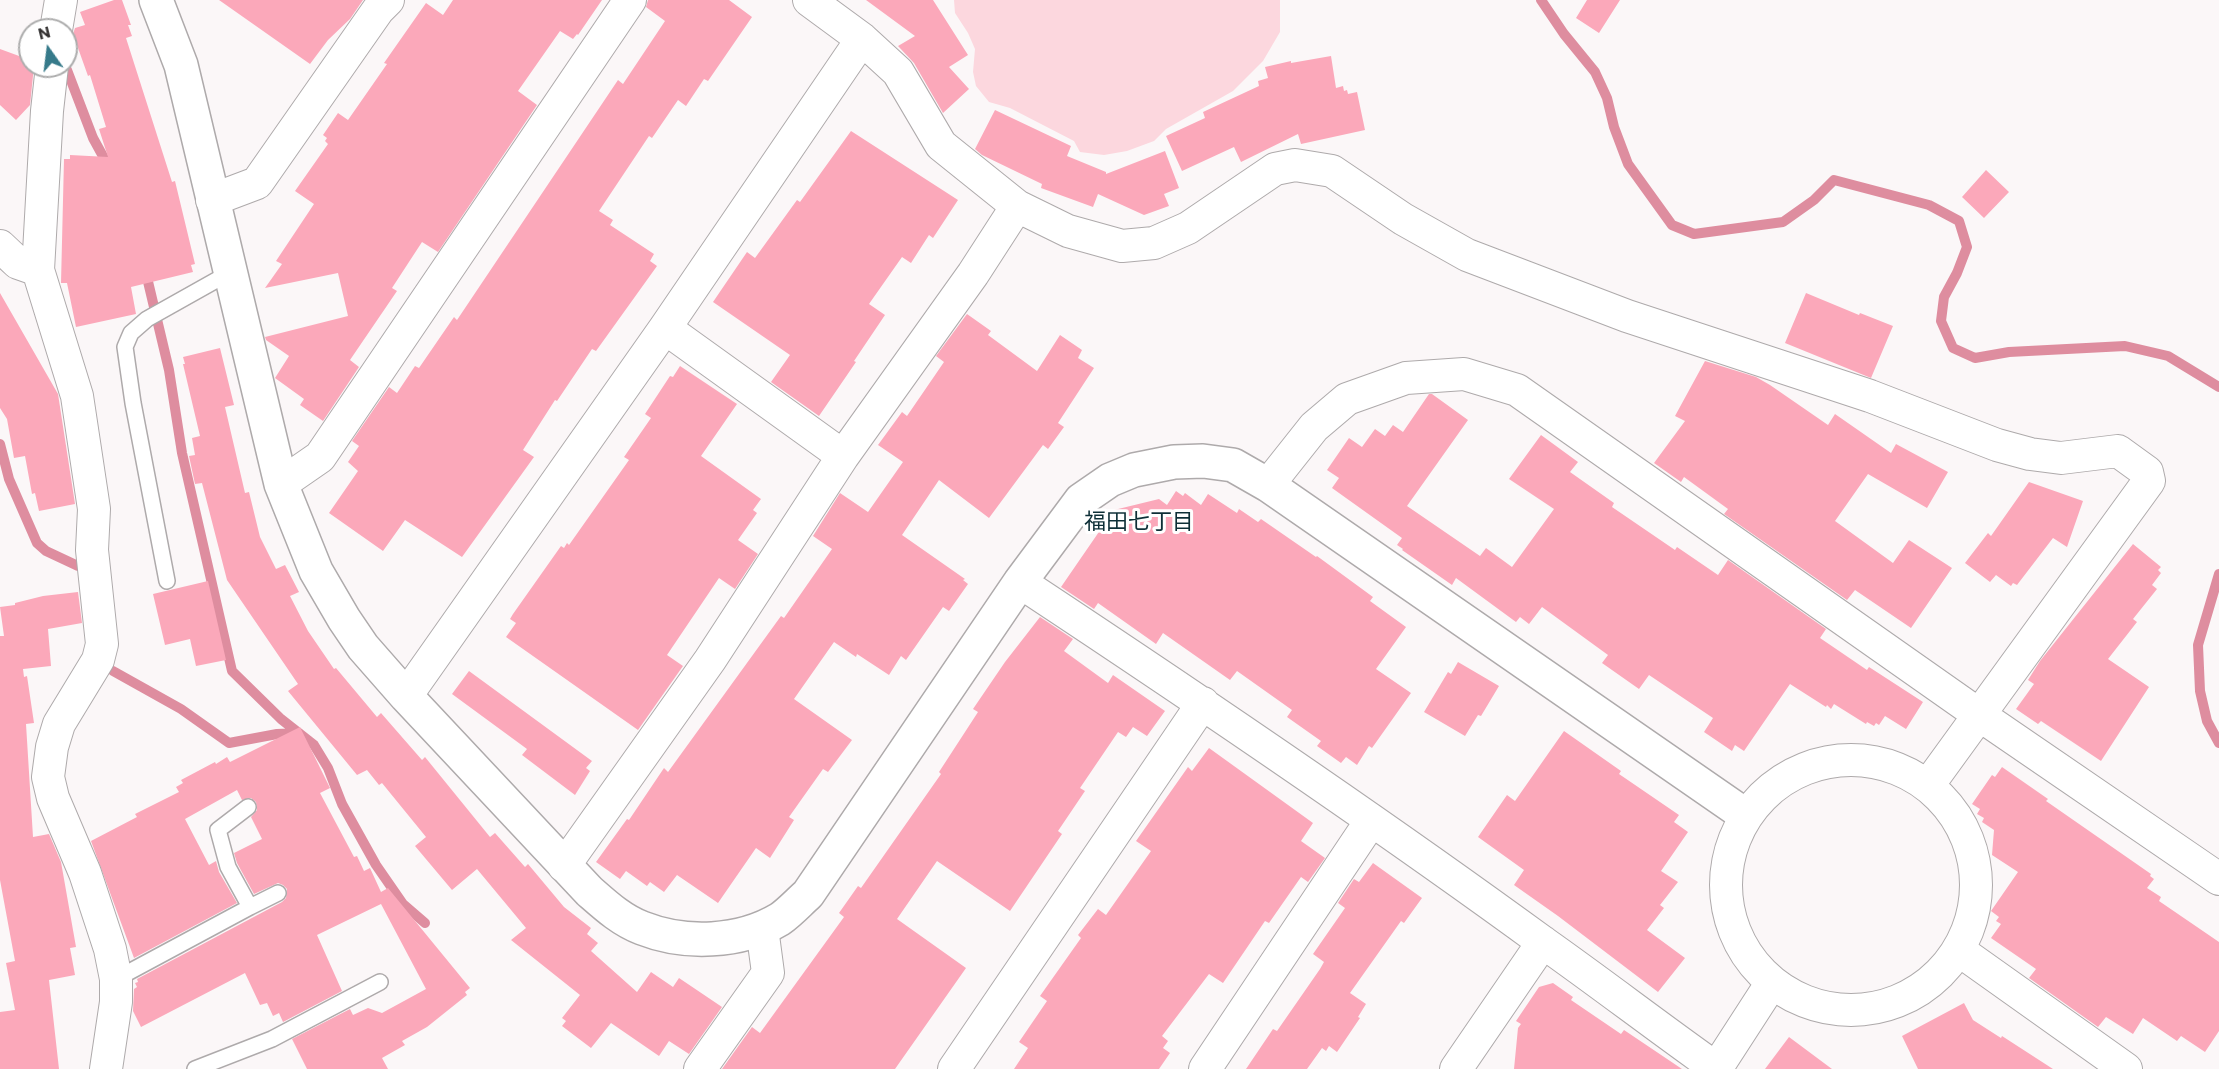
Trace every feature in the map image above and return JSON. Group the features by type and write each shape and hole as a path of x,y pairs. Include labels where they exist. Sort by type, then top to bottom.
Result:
{"street":[{"path":"58,18 61,0"},
{"path":"156,0 181,65 281,484 316,571 363,647 406,696 564,866 613,912 640,927 673,938 705,939 734,936 762,928 782,917 808,894 1020,582 1081,500 1110,480 1134,470 1174,462 1203,461 1233,465 1268,485 1745,815"},
{"path":"212,200 257,183 378,10 388,0"},
{"path":"281,484 321,457 630,0"},
{"path":"809,0 862,39 898,72 941,145 1017,206 1068,231 1122,246 1155,243 1188,228 1275,169 1295,165 1332,171 1403,219 1467,255 1627,316 1870,396 1997,445 2030,454 2061,458 2118,451 2147,472 2149,481 1929,784"},
{"path":"406,696 665,328 862,39"},
{"path":"51,78 38,270 77,396 94,510 92,550 102,644 98,660 59,724 52,747 48,777 53,798 72,839 97,907 110,949 116,979 116,1002 106,1069"},
{"path":"564,866 710,660 843,456 974,274 1017,206"},
{"path":"0,246 18,263 38,270"},
{"path":"665,328 843,456"},
{"path":"1268,485 1314,427 1347,399 1406,378 1441,376 1464,375 1517,390 1978,714 2219,879"},
{"path":"1020,582 1203,703 1543,942 1716,1069 1771,984"},
{"path":"954,1069 1203,703"},
{"path":"1848,759 1890,764 1929,784 1962,823 1977,863 1977,906 1960,951 1923,990 1875,1010 1808,1005 1771,984 1741,949 1725,903 1727,856 1745,815 1799,770 1848,759"},
{"path":"1204,1069 1371,821"},
{"path":"700,1069 768,973 762,928"},
{"path":"1456,1069 1543,942"},
{"path":"1960,951 2126,1069"}],"lane":[{"path":"167,581 133,404 125,347 131,333 147,319 229,273"},
{"path":"248,807 218,830 228,867 250,908"},
{"path":"116,979 278,893"},
{"path":"195,1069 272,1039 380,982"}],"shaded area":[{"path":"954,0 1280,0 1280,32 1263,61 1233,91 1166,129 1154,141 1127,151 1104,155 1080,152 1074,141 1010,108 989,102 976,86 973,72 975,49 955,13"}],"building":[{"path":"114,0 122,0 131,25 128,25 132,36 126,38 172,182 175,181 195,264 191,265 193,272 131,287 136,314 76,327 67,283 61,283 64,159 70,159 70,155 108,157 99,129 106,127 90,75 88,76 78,48 78,27 85,25 80,12"},
{"path":"219,0 363,0 350,19 328,40 310,64"},
{"path":"453,0 602,0 573,39 560,31 518,91 537,105 438,252 422,242 392,288 397,291 350,360 359,367 323,421 300,405 304,399 275,378 289,356 265,337 348,316 338,273 265,288 282,264 276,261 314,204 295,191 328,144 325,141 327,138 323,135 338,113 348,120 426,3 443,15"},
{"path":"648,0 729,0 752,17 708,81 704,79 686,106 678,100 652,138 649,136 599,211 613,220 610,225 654,254 650,261 657,266 596,351 592,349 557,401 555,400 523,450 534,457 462,557 405,520 383,551 329,513 358,471 348,462 359,446 352,441 389,387 397,393 415,366 419,368 454,317 457,320 618,80 623,84 665,21 646,7"},
{"path":"866,0 933,0 968,55 949,67 969,89 943,113 914,63 898,46 915,36"},
{"path":"1587,0 1620,0 1599,33 1576,18"},
{"path":"0,49 18,56 18,78 33,78 30,105 16,120 0,105"},
{"path":"1331,56 1336,88 1343,86 1344,91 1347,90 1348,94 1357,92 1365,130 1301,144 1298,134 1241,162 1234,147 1182,171 1166,136 1205,118 1203,112 1259,86 1258,81 1268,78 1265,67"},
{"path":"995,110 1071,146 1067,156 1106,172 1106,174 1165,151 1179,188 1164,194 1169,206 1144,215 1098,194 1093,207 1041,188 1042,184 982,155 975,149"},
{"path":"851,131 958,200 933,238 929,235 911,263 902,257 869,304 885,315 819,416 771,382 790,355 713,302 747,252 755,258 797,200 800,202"},
{"path":"1986,170 2009,192 1984,218 1962,197"},
{"path":"0,293 58,394 75,504 39,511 35,493 32,494 25,456 14,458 7,419 0,408"},
{"path":"1806,293 1893,326 1871,378 1785,343"},
{"path":"967,314 991,331 988,335 1037,371 1060,335 1082,350 1078,358 1094,368 1058,423 1064,427 1048,449 1043,445 989,518 939,480 902,535 965,579 963,580 968,584 949,611 943,607 906,660 901,656 889,675 834,642 794,699 852,740 828,772 823,769 789,817 794,820 770,858 756,848 718,903 677,875 664,892 650,882 647,886 626,871 620,879 596,862 627,819 629,820 664,768 668,772 781,616 784,618 832,549 813,536 840,493 868,512 903,462 878,445 902,412 907,416 944,362 936,356"},
{"path":"220,348 234,405 225,407 245,493 249,492 260,537 276,569 285,565 299,592 290,596 308,631 334,669 336,668 377,717 381,713 422,760 425,757 490,837 495,833 525,867 528,864 564,907 591,928 587,934 598,943 591,951 637,992 651,972 673,987 679,978 722,1007 689,1054 669,1041 659,1056 611,1023 591,1048 562,1026 566,1021 562,1018 580,995 511,940 526,928 477,869 452,890 415,846 426,837 382,783 379,785 367,770 357,775 288,691 298,684 227,580 202,483 195,484 189,456 195,455 192,438 200,436 183,357"},
{"path":"1705,361 1756,377 1828,425 1835,414 1891,453 1896,444 1948,472 1927,508 1868,474 1835,521 1893,563 1909,540 1952,568 1911,628 1855,590 1847,600 1724,514 1728,509 1684,477 1681,482 1654,463 1685,421 1675,416"},
{"path":"680,366 737,404 701,456 761,499 753,510 757,513 738,540 758,554 735,589 719,578 667,655 683,666 638,730 506,637 516,623 510,619 513,614 561,546 564,548 567,543 569,545 629,460 624,457 651,418 645,414 670,376 673,377"},
{"path":"1429,394 1468,420 1407,506 1480,556 1486,548 1512,567 1554,509 1509,479 1541,435 1578,462 1570,472 1614,503 1612,507 1675,550 1677,547 1718,575 1728,560 1826,629 1820,638 1867,670 1869,667 1923,702 1906,729 1885,716 1879,725 1876,723 1874,726 1867,722 1866,724 1834,704 1831,709 1827,705 1826,707 1790,684 1744,751 1735,745 1732,751 1704,732 1713,718 1649,675 1639,689 1602,663 1608,655 1542,607 1529,624 1520,617 1516,622 1456,578 1452,585 1402,550 1397,545 1402,538 1332,488 1339,478 1327,470 1349,438 1362,447 1375,429 1385,436 1393,425 1403,432"},
{"path":"2029,482 2083,501 2067,547 2053,538 2017,585 2013,583 2011,586 1996,575 1990,582 1965,563 1988,533 1991,536"},
{"path":"1176,491 1183,496 1185,493 1201,505 1208,494 1237,513 1239,509 1258,522 1261,519 1373,597 1370,601 1406,627 1376,669 1411,693 1372,748 1369,746 1357,765 1346,757 1341,763 1317,746 1321,741 1287,717 1292,710 1237,671 1230,680 1163,633 1156,644 1098,603 1094,609 1061,587 1114,510 1159,499 1167,505"},
{"path":"2133,544 2161,567 2158,570 2161,573 2152,585 2157,589 2133,619 2137,622 2108,659 2149,687 2101,761 2041,721 2038,724 2016,709 2034,684 2028,680 2040,661"},
{"path":"208,581 226,660 196,666 190,639 165,645 153,594"},
{"path":"78,592 82,623 48,629 51,666 23,669 24,677 27,676 34,723 26,724 33,837 49,834 61,862 76,947 70,948 75,975 49,980 59,1069 0,1069 0,1012 15,1010 6,963 15,961 0,880 0,636 4,636 0,607 43,596"},
{"path":"1040,617 1073,639 1064,651 1108,683 1113,675 1165,711 1147,736 1133,727 1126,737 1118,732 1080,788 1085,791 1058,831 1062,834 1010,911 937,861 897,919 966,968 895,1069 722,1069 752,1027 760,1033 844,917 839,913 858,886 861,888 941,774 939,772 978,712 973,709 1005,662"},
{"path":"1458,662 1499,686 1481,716 1478,715 1465,736 1424,712 1448,672 1451,674"},
{"path":"469,671 592,761 586,768 590,771 575,795 522,755 527,749 452,694"},
{"path":"300,727 330,788 320,793 354,857 357,856 364,871 370,868 381,892 388,888 470,988 465,992 467,995 427,1027 402,1041 405,1045 382,1058 388,1069 307,1069 292,1039 350,1009 353,1015 368,1008 382,1013 426,989 381,904 317,935 342,991 283,1022 279,1013 273,1016 267,1003 260,1005 245,973 141,1027 133,1011 137,979 282,902 286,898 287,889 278,883 254,894 237,863 234,853 262,839 251,817 257,810 256,802 251,798 242,800 237,790 185,819 209,865 216,861 219,872 237,903 134,958 91,841 137,817 135,814 179,792 176,787 183,783 181,780 227,757 230,762"},
{"path":"1564,731 1621,771 1619,774 1679,815 1674,822 1688,832 1661,871 1678,882 1660,905 1664,908 1647,930 1685,958 1658,992 1514,885 1524,870 1478,837 1507,795 1515,801"},
{"path":"1209,748 1313,823 1301,841 1325,858 1308,882 1301,877 1269,923 1265,921 1223,983 1209,974 1162,1036 1168,1041 1163,1048 1170,1053 1159,1069 1014,1069 1028,1048 1019,1042 1047,1001 1040,996 1081,938 1078,935 1098,909 1106,915 1151,851 1136,841 1188,767 1192,771"},
{"path":"2002,767 2048,799 2046,801 2151,874 2150,876 2154,879 2147,888 2161,897 2159,901 2219,942 2219,1031 2205,1052 2181,1036 2177,1041 2143,1018 2133,1034 2106,1017 2098,1027 2029,978 2036,969 1991,938 2001,924 1996,921 1999,917 1991,911 2018,872 1992,855 1994,830 1982,822 1984,818 1977,814 1980,809 1972,804 1992,775 1995,777"},
{"path":"1373,863 1422,898 1404,923 1401,921 1350,993 1366,1004 1358,1017 1360,1018 1337,1052 1329,1046 1326,1051 1322,1048 1307,1069 1246,1069 1273,1029 1277,1031 1320,969 1324,962 1313,954 1345,908 1338,903 1354,879 1359,882"},
{"path":"1553,983 1573,997 1571,1000 1621,1034 1624,1030 1682,1069 1514,1069 1518,1028 1521,1024 1516,1021 1539,987"},
{"path":"1964,1003 1973,1020 2053,1069 1918,1069 1902,1036"},
{"path":"1789,1037 1832,1069 1765,1069"}],"waterway":[{"path":"1541,0 1564,34 1595,72 1607,98 1614,127 1628,164 1672,225 1694,234 1783,222 1814,200 1834,180 1929,205 1959,221 1967,247 1944,297 1941,321 1953,348 1975,358 2009,352 2125,346 2168,356 2219,387"},
{"path":"70,78 93,138 110,169"},
{"path":"145,269 169,370 182,453 232,671 281,719 314,745 328,768 342,804 376,865 403,904 425,923"},
{"path":"0,444 9,479 37,543 46,551 78,566"},
{"path":"2219,574 2198,645 2200,691 2207,721 2219,743"},
{"path":"113,671 181,709 229,743 277,734 299,733"}],"district":[{"name":"福田七丁目","path":"1139,522"}]}
